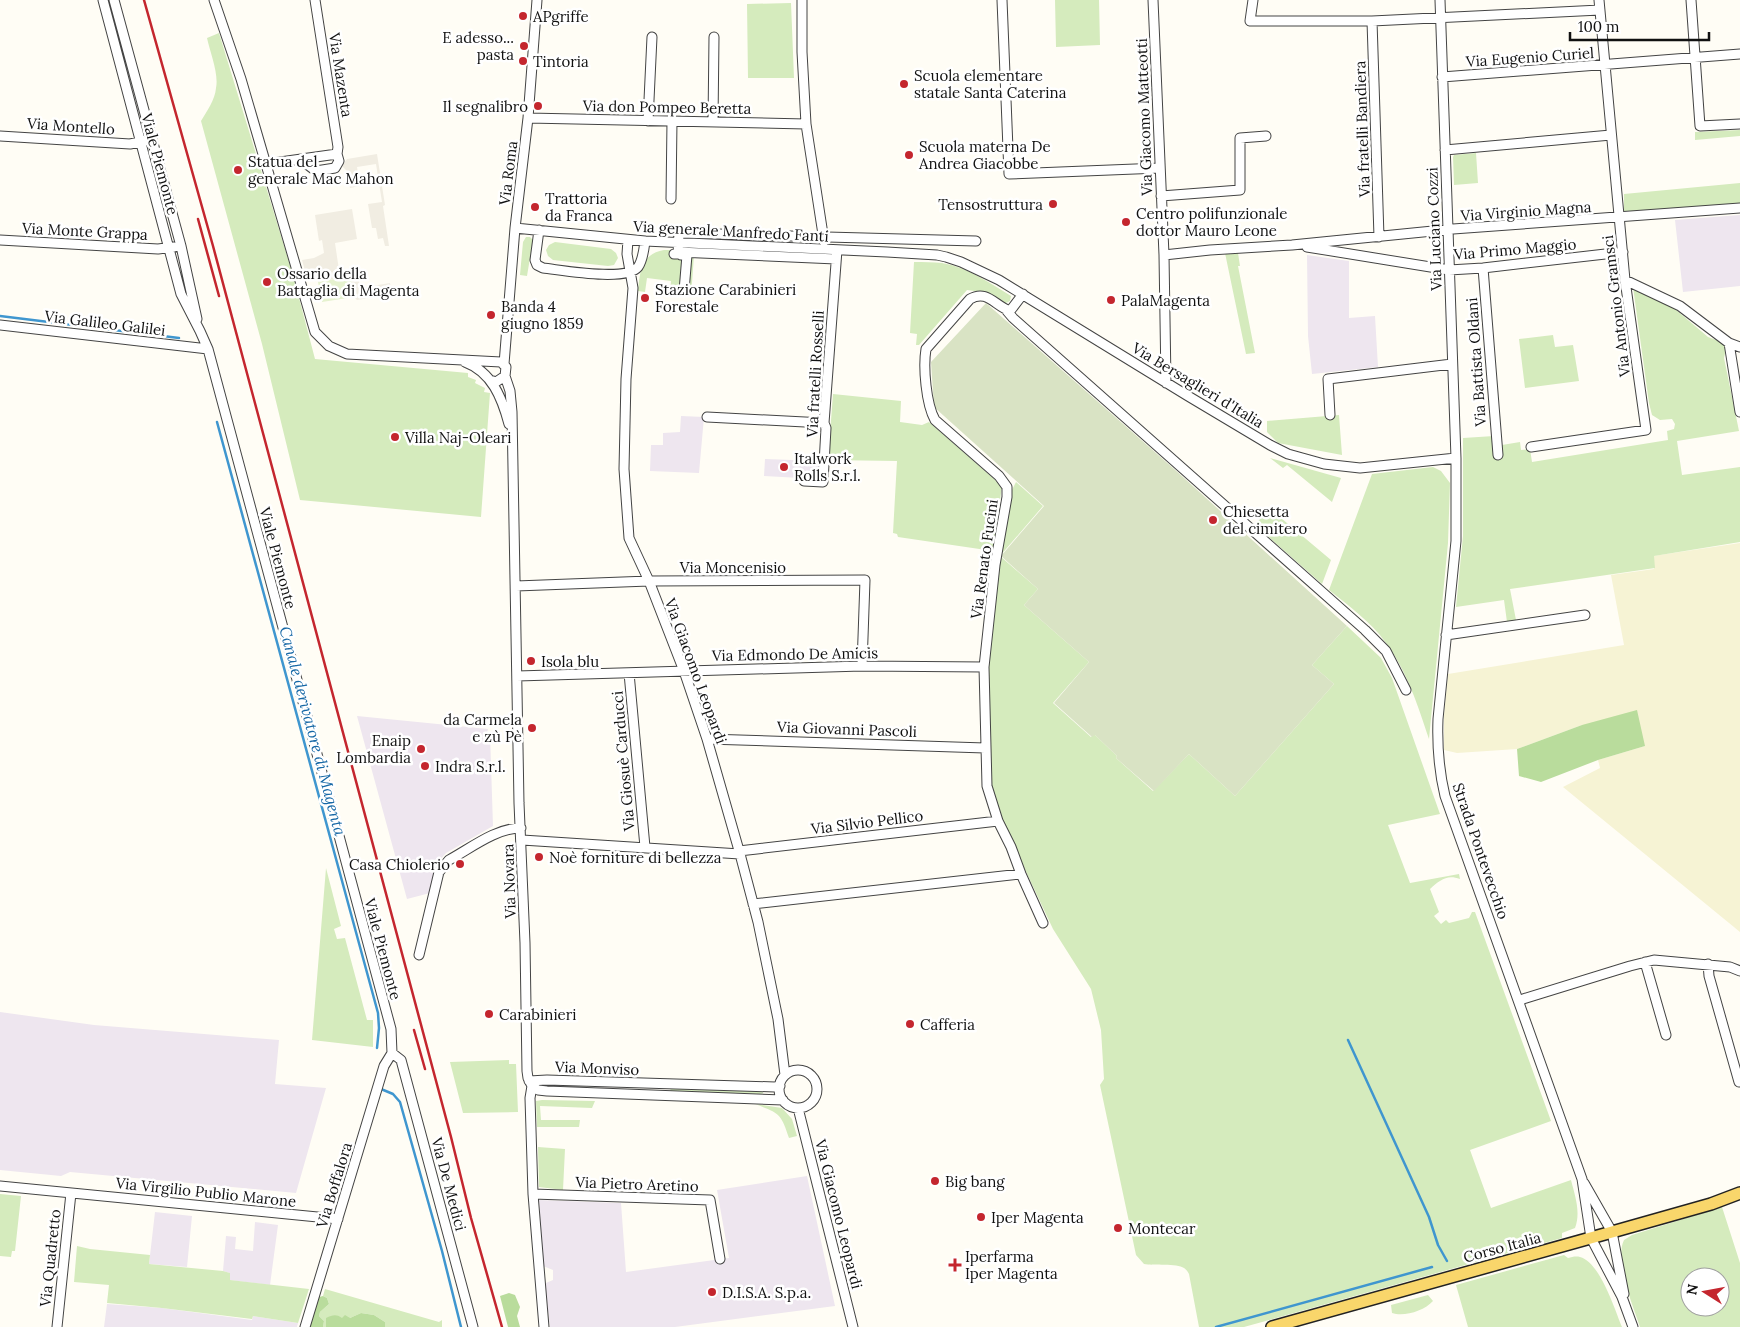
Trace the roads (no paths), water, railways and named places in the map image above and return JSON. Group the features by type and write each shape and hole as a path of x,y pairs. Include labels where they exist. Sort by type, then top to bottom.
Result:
{"main road":[{"name":"Corso Italia","path":"1272,1327 1711,1204 1740,1193"}],"street":[{"name":"Viale Piemonte","path":"103,0 181,294 208,349 391,1029 392,1053"},
{"name":"Viale Piemonte","path":"114,0 181,246 200,331"},
{"path":"214,0 241,80 315,332 329,346 348,354 458,359 497,362 506,370 505,376 500,381 488,377 475,366 458,359"},
{"name":"Via Mazenta","path":"315,0 338,147 336,154"},
{"name":"Via Roma","path":"497,362 505,349 515,228 528,118 537,0"},
{"path":"802,0 802,52 806,124 826,249"},
{"path":"1002,0 1009,174 1160,168"},
{"name":"Via Giacomo Matteotti","path":"1153,0 1162,196 1166,383"},
{"path":"1253,0 1250,21 1440,18 1600,10"},
{"name":"Via Luciano Cozzi","path":"1440,0 1456,458"},
{"name":"Via Antonio Gramsci","path":"1532,447 1646,430 1625,280 1599,0"},
{"path":"1691,0 1700,126 1740,124"},
{"name":"Via fratelli Bandiera","path":"1372,20 1380,237"},
{"path":"648,121 652,37"},
{"path":"713,122 714,37"},
{"name":"Via Eugenio Curiel","path":"1442,77 1605,66 1740,54"},
{"name":"Via don Pompeo Beretta","path":"528,118 806,124"},
{"path":"671,200 672,121"},
{"path":"1445,150 1611,135"},
{"name":"Via Montello","path":"0,136 130,144 152,139"},
{"path":"1162,196 1240,190 1240,138 1266,136"},
{"path":"266,164 336,154 339,161 335,168 316,171 308,165 306,159"},
{"name":"Via Virginio Magna","path":"1164,255 1447,230 1740,208"},
{"name":"Via generale Manfredo Fanti","path":"515,228 645,241 677,251 790,247 826,249 837,254 936,255 946,257"},
{"path":"539,230 535,260 537,266 543,268 612,275 631,272 638,268 642,259 645,241"},
{"path":"677,251 679,233 976,241"},
{"path":"790,257 791,236"},
{"name":"Via Monte Grappa","path":"0,240 169,249 181,246"},
{"name":"Via Giacomo Leopardi","path":"628,240 633,288 626,379 624,469 629,538 649,581 684,671 707,738 753,904 770,980 785,1076"},
{"name":"Via Primo Maggio","path":"1292,245 1449,270 1483,268 1622,252"},
{"path":"677,251 790,257 837,254"},
{"path":"677,251 687,255 684,291"},
{"name":"Via fratelli Rosselli","path":"804,481 823,482 826,428 824,423 837,254"},
{"name":"Via Bersaglieri d'Italia","path":"946,257 991,276 1023,294 1270,445 1302,459 1338,466 1373,468 1456,458"},
{"name":"Via Battista Oldani","path":"1483,268 1498,455"},
{"path":"1625,280 1680,306 1729,343 1740,347"},
{"path":"1007,310 1013,308 1023,294"},
{"name":"Via Renato Fucini","path":"1043,923 998,821 987,786 984,666 995,566 1008,491 999,476 935,420 931,411 926,384 925,354 929,346 972,297 986,296 1007,310 1172,460 1365,630 1386,651 1406,690"},
{"name":"Via Galileo Galilei","path":"0,325 208,349"},
{"path":"1729,343 1740,412"},
{"path":"488,377 486,367 497,362"},
{"path":"1330,415 1328,379 1452,364"},
{"name":"Via Novara","path":"505,376 510,391 512,433 526,1035 530,1084 533,1194 544,1327"},
{"name":"Via Novara","path":"488,377 500,397 512,433"},
{"path":"708,417 824,423"},
{"name":"Strada Pontevecchio","path":"1456,458 1456,541 1437,741 1444,792 1582,1179 1612,1232 1628,1315"},
{"name":"Via Moncenisio","path":"516,586 649,581 865,580 862,666"},
{"path":"1446,635 1585,615"},
{"name":"Via Edmondo De Amicis","path":"517,676 862,666 984,666"},
{"name":"Via Giosuè Carducci","path":"628,673 645,847"},
{"name":"Via Giovanni Pascoli","path":"707,738 985,748"},
{"name":"Via Silvio Pellico","path":"522,840 740,852 998,821"},
{"path":"419,956 439,872 443,866 449,860 496,834 512,828 521,828"},
{"path":"753,904 1021,874"},
{"path":"1519,1002 1523,999 1654,960 1730,967 1740,972"},
{"path":"1645,962 1666,1036"},
{"path":"1708,964 1709,976 1739,1082"},
{"name":"Via Boffalora","path":"306,1327 384,1066 392,1053"},
{"name":"Via De Medici","path":"392,1053 401,1060 473,1327"},
{"path":"801,1070 811,1076 816,1084 816,1094 811,1102 798,1108 790,1106 783,1100 780,1086 785,1076 790,1072 801,1070"},
{"name":"Via Monviso","path":"530,1084 547,1080 780,1086"},
{"name":"Via Monviso","path":"530,1084 538,1090 547,1091 783,1100"},
{"path":"664,1095 665,1084"},
{"name":"Via Giacomo Leopardi","path":"798,1108 853,1327"},
{"name":"Strada Pontevecchio","path":"1582,1179 1591,1238"},
{"name":"Via Virgilio Publio Marone","path":"0,1186 338,1219"},
{"name":"Via Quadretto","path":"57,1327 71,1193"},
{"name":"Via Pietro Aretino","path":"533,1194 710,1200 720,1259"},
{"path":"1591,1238 1607,1266 1633,1327"}],"waterway":[{"name":"Canale derivatore di Magenta","path":"0,316 179,338"},
{"name":"Canale derivatore di Magenta","path":"217,422 378,1013 377,1048"},
{"path":"1348,1040 1429,1217 1438,1245 1447,1261"},
{"name":"Canale derivatore di Magenta","path":"381,1089 393,1094 400,1102 442,1251 461,1327"},
{"path":"1216,1327 1432,1267"}],"railway":[{"path":"144,0 213,246 471,1218 502,1327"},
{"path":"198,219 219,296"},
{"path":"414,1030 425,1069"}],"place":[{"name":"APgriffe","path":"523,16"},
{"name":"E adesso... pasta","path":"524,46"},
{"name":"Tintoria","path":"523,61"},
{"name":"Scuola elementare statale Santa Caterina","path":"904,84"},
{"name":"Il segnalibro","path":"538,106"},
{"name":"Scuola materna De Andrea Giacobbe","path":"909,155"},
{"name":"Statua del generale Mac Mahon","path":"238,170"},
{"name":"Tensostruttura","path":"1053,204"},
{"name":"Trattoria da Franca","path":"535,207"},
{"name":"Centro polifunzionale dottor Mauro Leone","path":"1126,222"},
{"name":"Ossario della Battaglia di Magenta","path":"267,282"},
{"name":"Stazione Carabinieri Forestale","path":"645,298"},
{"name":"PalaMagenta","path":"1111,300"},
{"name":"Banda 4 giugno 1859","path":"491,315"},
{"name":"Villa Naj-Oleari","path":"395,437"},
{"name":"Italwork Rolls S.r.l.","path":"784,467"},
{"name":"Chiesetta del cimitero","path":"1213,520"},
{"name":"Isola blu","path":"531,661"},
{"name":"da Carmela e zù Pè","path":"532,728"},
{"name":"Enaip Lombardia","path":"421,749"},
{"name":"Indra S.r.l.","path":"425,766"},
{"name":"Noè forniture di bellezza","path":"539,857"},
{"name":"Casa Chiolerio","path":"460,864"},
{"name":"Carabinieri","path":"489,1014"},
{"name":"Cafferia","path":"910,1024"},
{"name":"Big bang","path":"935,1181"},
{"name":"Iper Magenta","path":"981,1217"},
{"name":"Montecar","path":"1118,1228"},
{"name":"Iperfarma Iper Magenta","path":"955,1265"},
{"name":"D.I.S.A. S.p.a.","path":"712,1292"}]}
